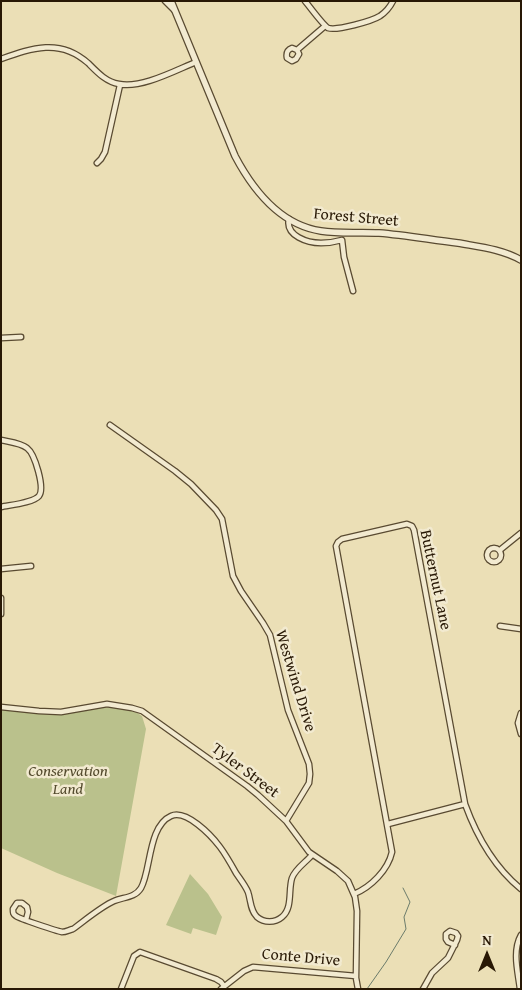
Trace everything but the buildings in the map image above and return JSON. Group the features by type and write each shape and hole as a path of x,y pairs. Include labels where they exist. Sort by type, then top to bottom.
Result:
{"street":[{"path":"165,1 175,11"},
{"name":"Forest Street","path":"171,1 241,168 264,198 278,212 312,229 341,233 378,233 444,241 490,248 518,259"},
{"path":"304,1 325,26 339,29 374,19 386,11 393,1"},
{"path":"297,50 325,26"},
{"path":"1,59 34,48 57,48 79,57 104,77 120,84 130,85 139,84 196,62"},
{"path":"97,163 106,152 120,84"},
{"path":"289,219 289,228 294,234 309,242 324,243 342,240"},
{"path":"341,233 344,257 353,290"},
{"path":"518,259 521,252"},
{"path":"1,338 21,337"},
{"name":"Westwind Drive","path":"110,425 191,484 222,519 233,576 270,636 288,710 309,764 310,774 308,783 286,821"},
{"path":"1,440 23,445 31,452 41,488 38,496 33,500 1,507"},
{"name":"Butternut Lane","path":"354,894 372,883 387,866 391,858 392,845 336,549 338,542 342,539 405,524 410,524 413,527 465,804 476,831 491,856 506,876 521,889"},
{"path":"500,550 521,533"},
{"path":"1,569 31,566"},
{"path":"1,598 1,614"},
{"path":"500,626 521,629"},
{"name":"Tyler Street","path":"1,707 56,712 107,704 142,711 247,786 286,821 312,855 345,878 350,885 354,894 357,911 356,976 358,989"},
{"path":"521,713 518,723 521,734"},
{"path":"388,824 465,804"},
{"path":"26,920 56,930 67,931 112,902 136,894 143,884 151,847 157,832 165,820 173,815 186,816 219,846 247,891 253,912 257,917 266,921 275,921 285,914 292,876 312,855"},
{"path":"520,989 516,949 521,935"},
{"path":"423,989 432,973 448,958 455,945"},
{"path":"120,989 137,952 216,979 221,982 222,987"},
{"name":"Conte Drive","path":"222,987 244,971 253,967 356,976"}],"green space":[{"name":"Conservation Land","path":"101,707 116,707 136,712 142,716 146,729 116,896 57,873 1,848 1,709 53,714"},
{"path":"190,874 208,894 222,917 216,935 193,928 191,934 166,925"}],"waterway":[{"path":"367,989 406,929 404,917 410,902 403,888"}]}
